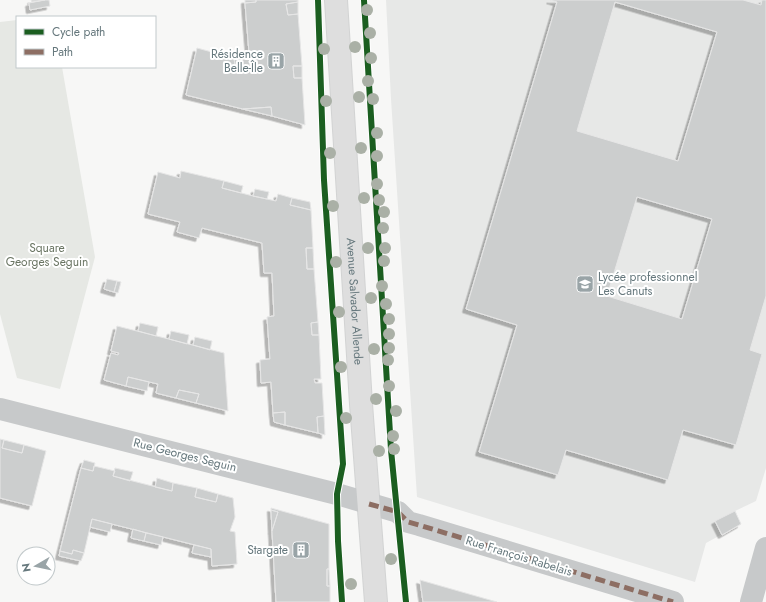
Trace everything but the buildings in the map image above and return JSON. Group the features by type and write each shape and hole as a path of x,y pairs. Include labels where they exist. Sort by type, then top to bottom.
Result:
{"main road":[{"name":"Avenue Salvador Allende","path":"336,0 360,404 376,602"}],"street":[{"name":"Rue Georges Seguin","path":"0,409 337,494 369,504"},
{"name":"Rue François Rabelais","path":"369,504 398,512 408,522 419,526 673,602"},
{"path":"751,602 766,548"}],"shaded area":[{"name":"Lycée professionnel Les Canuts","path":"386,0 766,0 766,468 756,501 735,511 741,524 706,543 695,582 417,497"}],"green space":[{"name":"Square Georges Seguin","path":"16,20 16,68 62,68 95,257 60,389 17,378 0,314 0,22"}],"marked path":[{"path":"369,504 398,512 408,522 673,602"}],"cycle path":[{"path":"318,0 324,180 343,464 337,494 342,602"},
{"path":"364,0 391,450 406,602"}],"place":[{"name":"Résidence Belle-Île","path":"276,61"},
{"name":"Lycée professionnel Les Canuts","path":"585,284"},
{"name":"Stargate","path":"301,550"}]}
